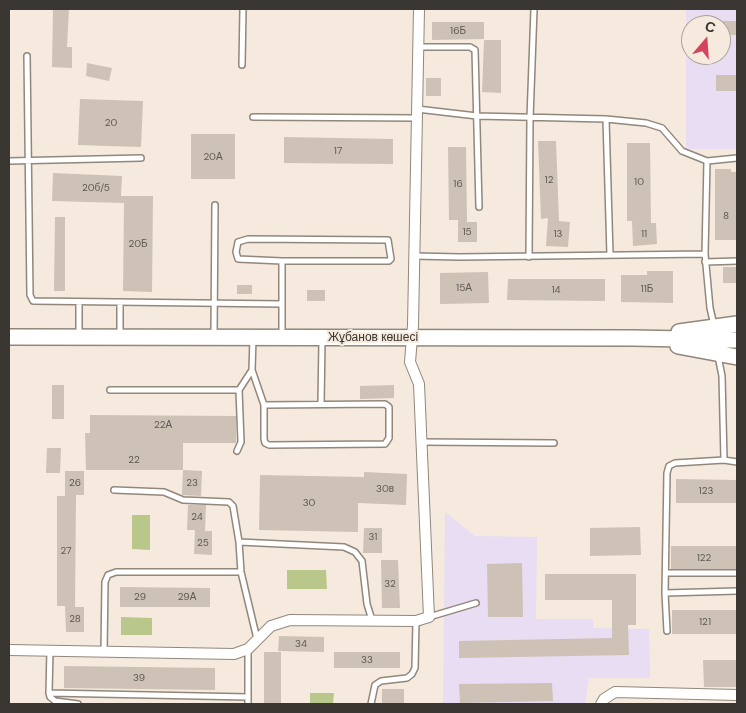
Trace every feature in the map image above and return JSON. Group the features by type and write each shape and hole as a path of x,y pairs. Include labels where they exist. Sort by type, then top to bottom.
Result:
{"main road":[{"path":"633,338 737,324"},
{"name":"Жұбанов көшесі","path":"9,337 633,338 737,340"},
{"path":"633,338 737,357"}],"street":[{"path":"9,650 234,654 248,649 271,626 290,620 372,622 416,621 428,617 419,384 410,362 419,9"},
{"path":"601,704 604,698 615,692 737,695"}],"lane":[{"path":"242,66 243,9"},
{"path":"530,257 530,118 534,9"},
{"path":"418,47 470,47 475,50 479,207"},
{"path":"27,56 30,294 33,301 282,304"},
{"path":"253,117 416,113 606,119 646,123 662,128 682,151 707,161 737,158"},
{"path":"606,119 610,256"},
{"path":"9,161 140,158"},
{"path":"707,161 705,262 714,327"},
{"path":"214,205 214,338"},
{"path":"248,239 388,240 391,259 389,261 282,261 238,259 236,252 238,242 248,239"},
{"path":"414,256 530,257 705,254"},
{"path":"282,261 282,338"},
{"path":"705,262 737,261"},
{"path":"120,302 120,337"},
{"path":"79,303 79,337"},
{"path":"253,338 252,370 264,405 265,443 269,445 384,444 388,442 388,405 264,405"},
{"path":"321,404 322,339"},
{"path":"718,354 722,376 724,460"},
{"path":"237,451 241,442 239,390 252,370"},
{"path":"110,390 239,390"},
{"path":"422,442 554,443"},
{"path":"667,631 667,473 669,466 675,463 724,460 737,462"},
{"path":"114,490 164,492 183,500 224,501 229,502 233,506 239,542 240,572 257,638"},
{"path":"239,542 344,547 355,552 362,561 366,604 372,622"},
{"path":"104,652 105,582 108,575 116,572 240,572"},
{"path":"666,573 737,573"},
{"path":"666,593 737,591"},
{"path":"428,617 476,603"},
{"path":"371,704 375,685 381,680 407,678 412,674 415,668 416,621"},
{"path":"248,649 248,704"},
{"path":"50,650 50,697 55,701 78,704"},
{"path":"49,693 248,697"}],"shaded area":[{"path":"686,9 737,9 737,149 686,149 686,65 731,65 731,15 686,15"},
{"path":"445,512 475,536 537,537 536,619 593,619 593,628 649,629 650,678 589,678 585,704 443,704"}],"green space":[{"path":"132,515 150,515 150,550 132,549"},
{"path":"287,570 326,570 327,589 287,589"},
{"path":"121,617 152,618 152,635 121,635"},
{"path":"310,693 334,693 333,704 310,704"}],"building":[{"path":"53,9 69,9 67,47 72,47 72,68 52,67"},
{"path":"731,21 737,21 737,35 731,35"},
{"path":"432,22 484,22 484,39 432,40"},
{"path":"484,40 501,40 501,93 482,92"},
{"path":"87,63 112,68 109,81 86,76"},
{"path":"716,75 737,75 737,91 716,91"},
{"path":"426,78 441,78 441,96 426,96"},
{"path":"80,99 143,101 141,147 78,145"},
{"path":"191,134 235,134 235,179 191,179"},
{"path":"284,137 393,139 393,164 284,163"},
{"path":"538,141 556,141 559,221 570,222 568,247 546,246 548,218 541,219"},
{"path":"627,143 650,143 651,223 656,223 657,244 633,246 632,221 627,221"},
{"path":"448,147 466,147 467,222 477,222 477,242 458,242 458,220 449,220"},
{"path":"715,169 731,169 731,172 737,172 737,240 715,240"},
{"path":"53,173 122,176 121,196 153,196 152,292 123,291 124,203 52,201"},
{"path":"55,217 65,217 65,291 54,291"},
{"path":"723,267 737,267 737,283 723,283"},
{"path":"647,271 673,271 673,303 621,302 621,275 647,275"},
{"path":"488,272 489,303 440,304 440,273"},
{"path":"508,279 605,279 605,301 507,300"},
{"path":"237,285 252,285 252,294 237,294"},
{"path":"307,290 325,290 325,301 307,301"},
{"path":"52,385 64,385 64,419 52,419"},
{"path":"394,385 394,398 360,399 360,386"},
{"path":"90,415 236,416 236,443 183,443 183,470 86,470 85,433 90,433"},
{"path":"47,448 61,448 60,473 46,473"},
{"path":"183,470 202,471 201,496 182,495"},
{"path":"65,471 84,471 84,495 76,495 75,607 84,607 84,632 66,632 65,606 57,606 57,496 65,496"},
{"path":"364,472 407,474 406,505 358,503 358,532 259,530 260,475 364,477"},
{"path":"676,479 737,480 737,503 676,503"},
{"path":"188,505 206,505 205,531 212,531 212,555 194,554 195,530 187,530"},
{"path":"640,527 641,555 590,556 590,528"},
{"path":"364,528 382,528 382,553 363,553"},
{"path":"671,546 737,546 737,569 671,569"},
{"path":"381,560 398,560 400,608 382,608"},
{"path":"522,563 523,617 488,617 487,564"},
{"path":"545,574 636,574 636,625 628,625 629,655 459,658 459,641 612,638 612,600 545,600"},
{"path":"120,587 210,588 210,607 120,607"},
{"path":"672,610 737,610 737,634 672,634"},
{"path":"279,636 324,637 324,652 278,651"},
{"path":"264,652 281,652 281,704 264,704"},
{"path":"334,652 400,652 400,668 334,668"},
{"path":"703,660 737,660 737,687 704,687"},
{"path":"64,666 215,668 215,690 64,688"},
{"path":"552,683 553,701 460,703 459,684"},
{"path":"382,689 404,689 404,704 382,704"}]}
